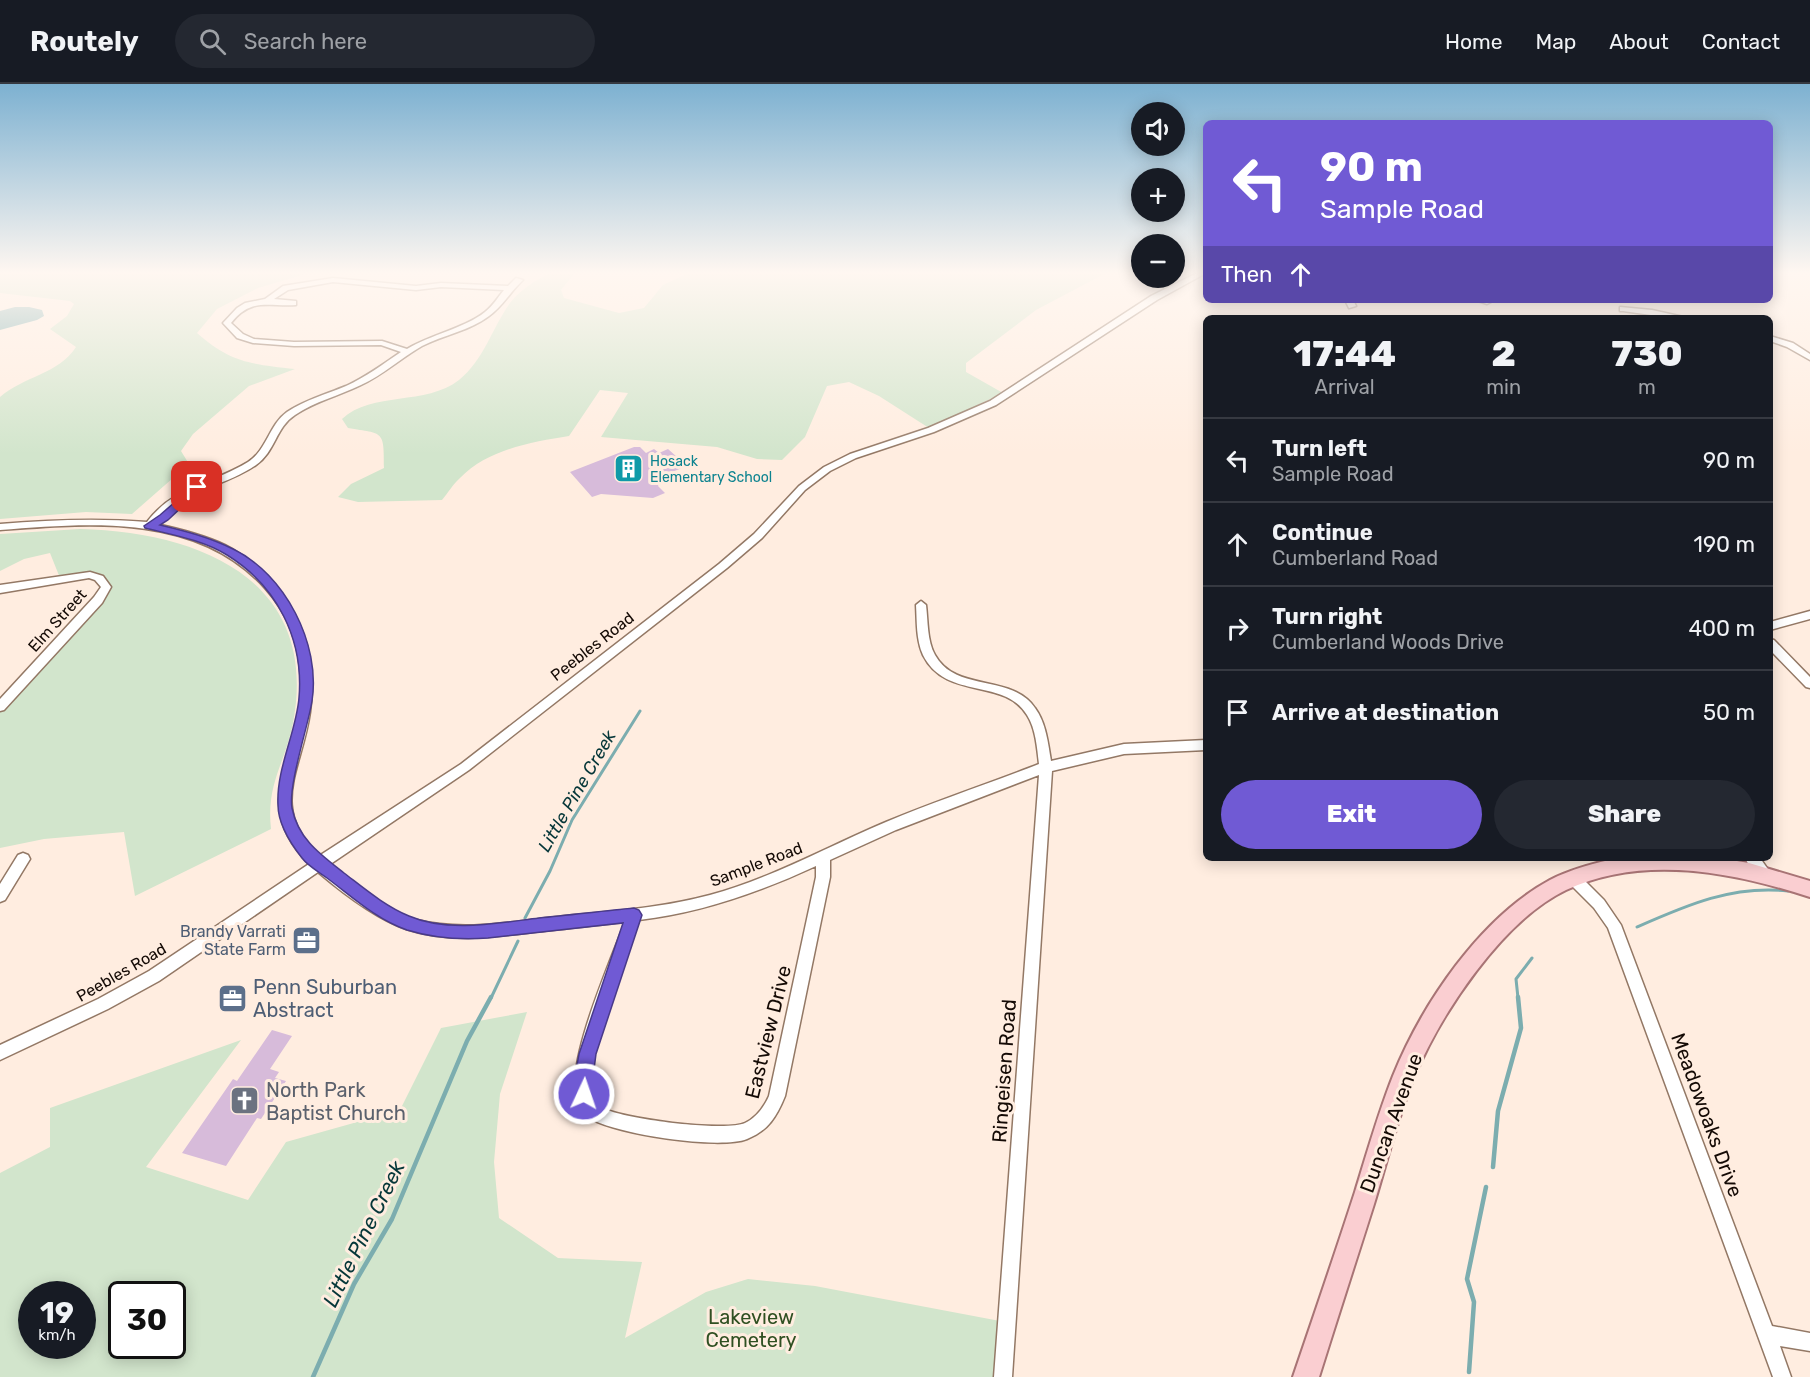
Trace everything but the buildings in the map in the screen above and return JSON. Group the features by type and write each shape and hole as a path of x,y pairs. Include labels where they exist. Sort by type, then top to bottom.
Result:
{"main road":[{"name":"Duncan Avenue","path":"1306,1377 1405,1075 1420,1043 1456,984 1492,940 1529,904 1556,885 1574,878 1605,868 1657,862 1705,865 1765,875 1810,889"}],"street":[{"path":"237,333 253,341 294,344 382,343 408,352"},
{"path":"149,526 164,518 191,491 207,482 238,471 262,456 270,446 278,425 297,409 365,381 408,352 442,333"},
{"name":"Peebles Road","path":"0,1053 50,1031 154,976 465,767 643,630 742,550 802,488 827,469 853,456 921,434 993,403 1100,333"},
{"path":"1773,339 1790,345 1810,358"},
{"name":"Sample Road","path":"0,527 90,521 149,526 193,536 231,552 263,577 275,590 293,619 305,656 306,698 286,791 285,806 298,841 319,864 385,912 406,923 429,928 468,932 488,931 682,908 729,896 768,882 891,826 1046,767 1124,749 1203,745"},
{"name":"Elm Street","path":"0,589 90,575 99,578 106,586 98,600 0,707"},
{"name":"Ringeisen Road","path":"921,605 926,645 933,662 953,679 1005,693 1027,705 1038,729 1046,767 1003,1377"},
{"path":"1773,625 1810,615"},
{"path":"1773,646 1810,684"},
{"name":"Eastview Drive","path":"634,915 587,1054 582,1086 586,1100 590,1108 598,1114 625,1122 712,1135 742,1133 768,1116 777,1096 824,877 823,856"},
{"path":"0,896 22,860"},
{"path":"1754,861 1765,875"},
{"name":"Meadowoaks Drive","path":"1574,878 1599,904 1614,925 1782,1377"},
{"path":"1766,1334 1810,1342"}],"green space":[{"path":"56,333 197,333 220,351 231,356 254,363 295,369 249,386 193,434 181,451 189,464 132,514 86,512 0,519 0,397 9,390 51,369 69,356 76,347"},
{"path":"492,333 1005,333 966,363 966,372 1003,393 929,428 879,396 849,382 827,386 805,437 782,460 757,459 717,447 601,437 628,393 600,390 569,436 511,448 484,460 457,480 442,500 358,502 338,497 351,484 384,468 380,436 369,431 348,428 342,419 354,410 368,405 446,388 468,372"},
{"path":"80,529 125,532 168,540 207,554 242,574 269,600 288,633 297,674 293,723 271,799 271,829 135,896 124,832 44,839 0,848 0,707 106,587 99,578 60,578 50,553 24,559 0,571 0,534"},
{"name":"Lakeview Cemetery","path":"527,1012 500,1094 494,1162 499,1218 558,1258 642,1262 625,1338 706,1292 748,1279 815,1286 1000,1321 994,1377 0,1377 0,1173 50,1147 50,1108 241,1040 146,1167 248,1200 286,1142 400,1110 441,1028"}],"waterway":[{"name":"Little Pine Creek","path":"525,918 550,871 572,820 640,711"},
{"path":"1637,927 1710,898 1748,891 1788,891"},
{"name":"Little Pine Creek","path":"491,998 518,941"},
{"path":"1518,998 1516,979 1532,958"},
{"name":"Little Pine Creek","path":"313,1377 354,1284 392,1219 467,1041 491,997"},
{"path":"1493,1167 1498,1111 1521,1028 1518,997"},
{"path":"1469,1372 1474,1302 1467,1279 1486,1187"}],"place":[{"name":"Hosack Elementary School","path":"629,469"},
{"name":"Brandy Varrati State Farm","path":"307,940"},
{"name":"Penn Suburban Abstract","path":"232,998"},
{"name":"North Park Baptist Church","path":"245,1101"}],"route":[{"path":"197,487 164,518 149,526 193,536 231,552 263,577 275,590 293,619 305,656 306,698 286,791 285,806 292,830 308,855 377,907 406,923 429,928 468,932 488,931 634,915 587,1054 582,1086 584,1094"}]}
